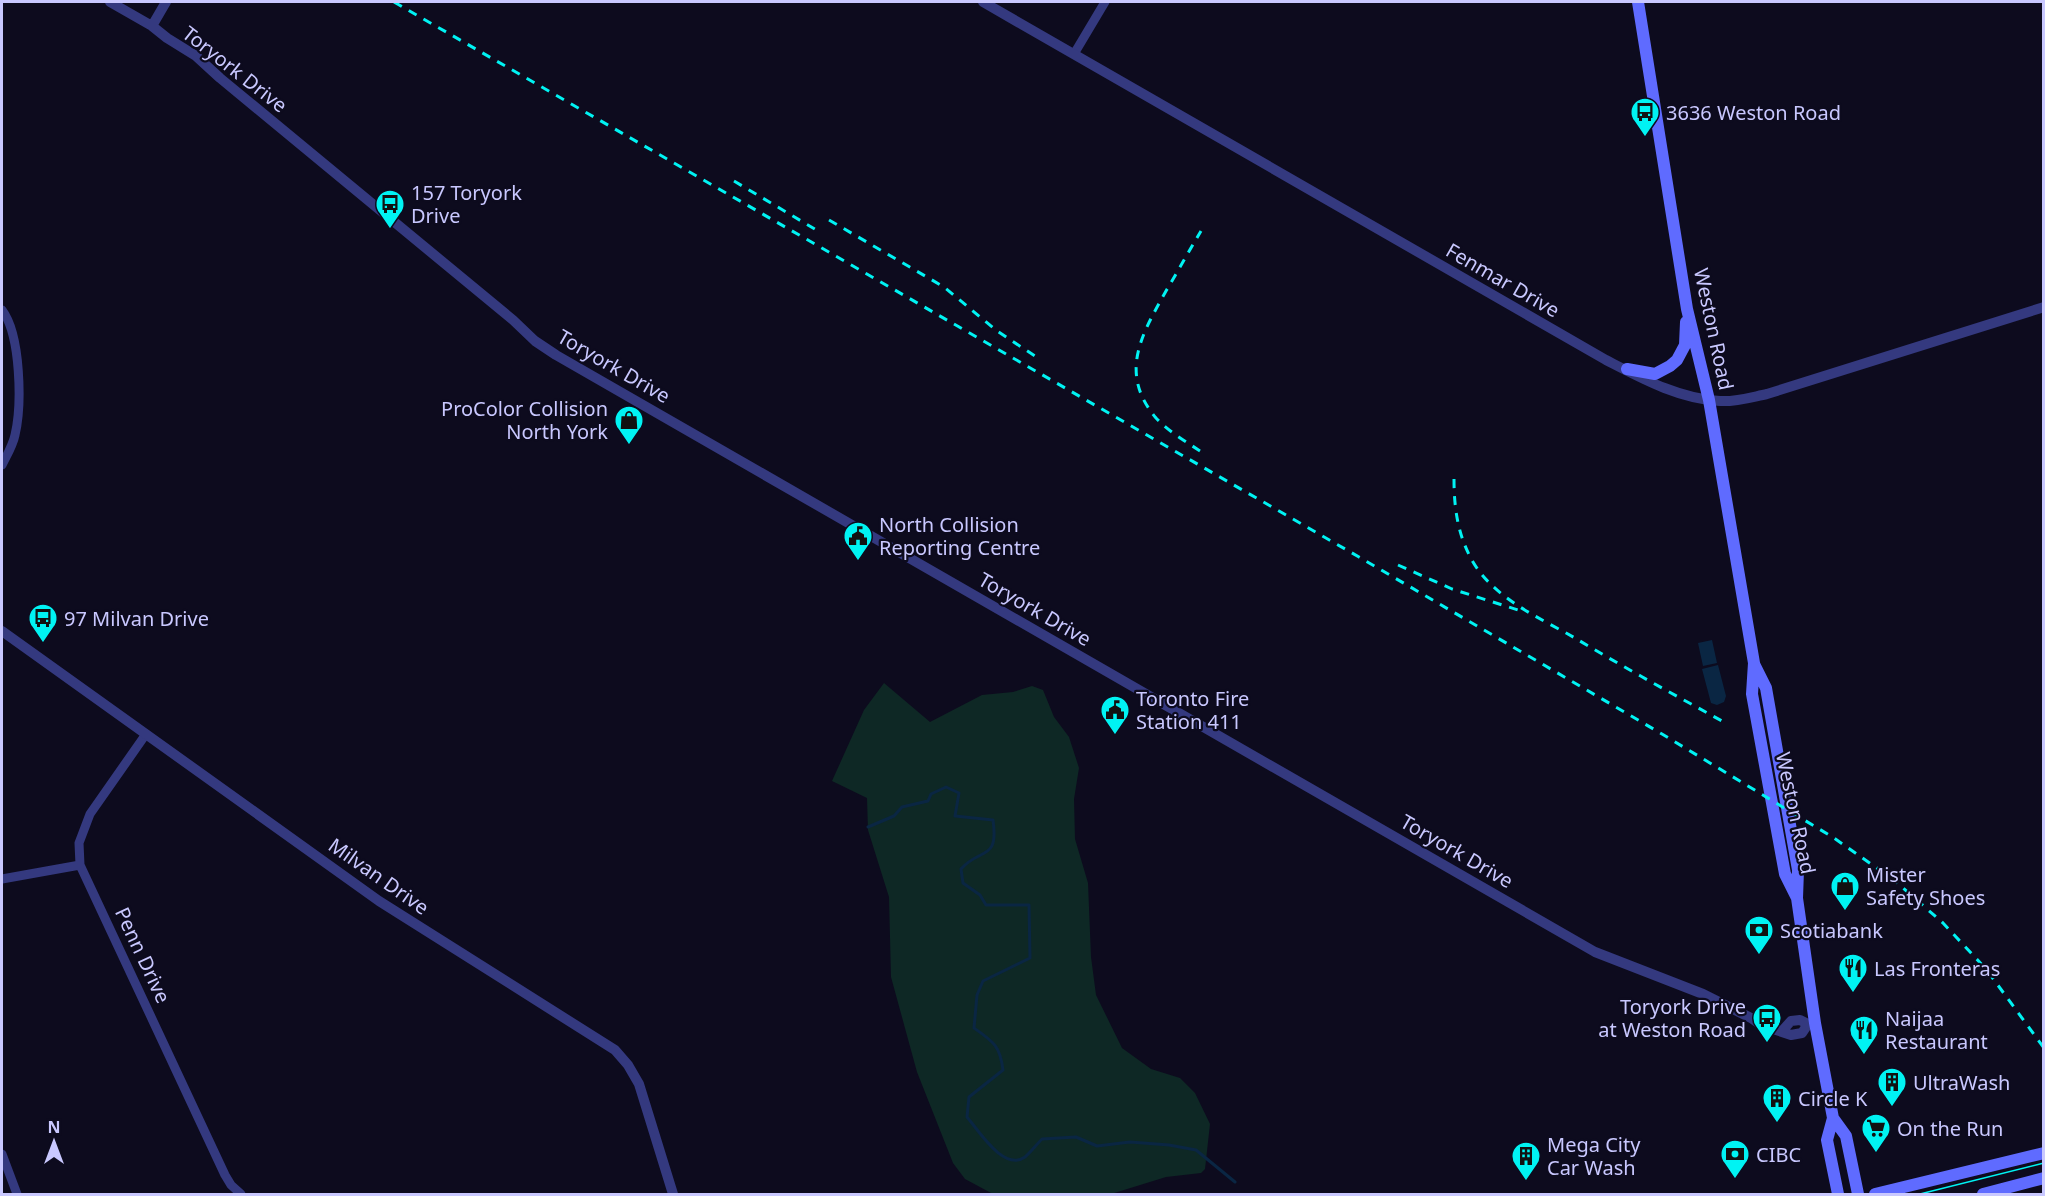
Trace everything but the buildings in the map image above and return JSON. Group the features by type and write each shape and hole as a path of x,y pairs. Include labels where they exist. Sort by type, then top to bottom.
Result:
{"main road":[{"name":"Weston Road","path":"1638,2 1687,309 1709,400 1754,663 1766,688 1798,870 1797,898 1811,1024 1833,1118 1846,1136 1858,1194"},
{"path":"1627,369 1655,374 1677,360 1685,345 1687,309"},
{"name":"Weston Road","path":"1833,1118 1827,1140 1838,1194"},
{"path":"1875,1194 2043,1154"},
{"path":"1983,1194 2043,1178"}],"street":[{"name":"Toryork Drive","path":"110,2 153,26 167,38 196,56 513,320 535,341 556,355 1595,951 1703,994 1761,1025 1782,1031 1791,1022 1800,1020 1811,1024"},
{"path":"153,26 166,2"},
{"name":"Fenmar Drive","path":"983,2 1597,355 1656,386 1709,400 1723,401 1767,394 2043,307"},
{"path":"1074,54 1105,2"},
{"path":"2,310 14,334 18,368 18,423 12,445 2,465"},
{"name":"Milvan Drive","path":"2,631 380,901 615,1050 628,1065 639,1084 673,1194"},
{"name":"Penn Drive","path":"146,734 90,814 79,843 80,864 225,1175 240,1194"},
{"path":"2,879 80,864"},
{"path":"2,1154 17,1194"}],"green space":[{"path":"884,683 930,722 982,695 1013,692 1032,686 1043,690 1054,717 1069,737 1079,768 1074,799 1075,839 1088,883 1091,957 1096,995 1122,1048 1151,1069 1180,1078 1195,1093 1210,1124 1205,1169 1201,1173 1166,1177 1111,1194 993,1194 965,1179 953,1163 917,1072 891,977 889,897 868,830 867,798 832,781 864,710"}],"water":[{"path":"1712,640 1717,663 1703,666 1698,643"},
{"path":"1718,665 1726,696 1724,702 1717,705 1711,703 1702,669"}],"waterway":[{"path":"868,827 894,816 902,807 928,801 931,794 946,787 959,793 955,816 993,820 994,833 991,848 961,869 963,883 980,895 986,905 1029,905 1030,958 983,981 977,995 974,1028 995,1045 1003,1070 969,1097 967,1117 993,1148 1001,1155 1017,1160 1025,1157 1042,1139 1076,1137 1097,1146 1130,1142 1169,1145 1196,1150 1235,1182"}],"tram line":[{"path":"1920,1194 2044,1163"}],"railway":[{"path":"394,2 1359,557 1662,734 1834,838 1894,880 1943,923 1986,969 2044,1048"},
{"path":"734,181 818,231"},
{"path":"829,220 944,287 997,331 1041,360"},
{"path":"1200,451 1171,432 1156,418 1138,385 1136,369 1142,338 1149,323 1201,231"},
{"path":"1454,479 1460,532 1473,562 1493,587 1533,615 1722,721"},
{"path":"1398,565 1452,589 1518,610"}],"place":[{"name":"3636 Weston Road","path":"1645,138"},
{"name":"157 Toryork Drive","path":"390,230"},
{"name":"ProColor Collision North York","path":"629,446"},
{"name":"North Collision Reporting Centre","path":"858,562"},
{"name":"97 Milvan Drive","path":"43,644"},
{"name":"Toronto Fire Station 411","path":"1115,736"},
{"name":"Mister Safety Shoes","path":"1845,912"},
{"name":"Scotiabank","path":"1759,956"},
{"name":"Las Fronteras","path":"1853,994"},
{"name":"Toryork Drive at Weston Road","path":"1767,1044"},
{"name":"Naijaa Restaurant","path":"1864,1056"},
{"name":"UltraWash","path":"1892,1108"},
{"name":"Circle K","path":"1777,1124"},
{"name":"On the Run","path":"1876,1154"},
{"name":"CIBC","path":"1735,1180"},
{"name":"Mega City Car Wash","path":"1526,1182"}]}
